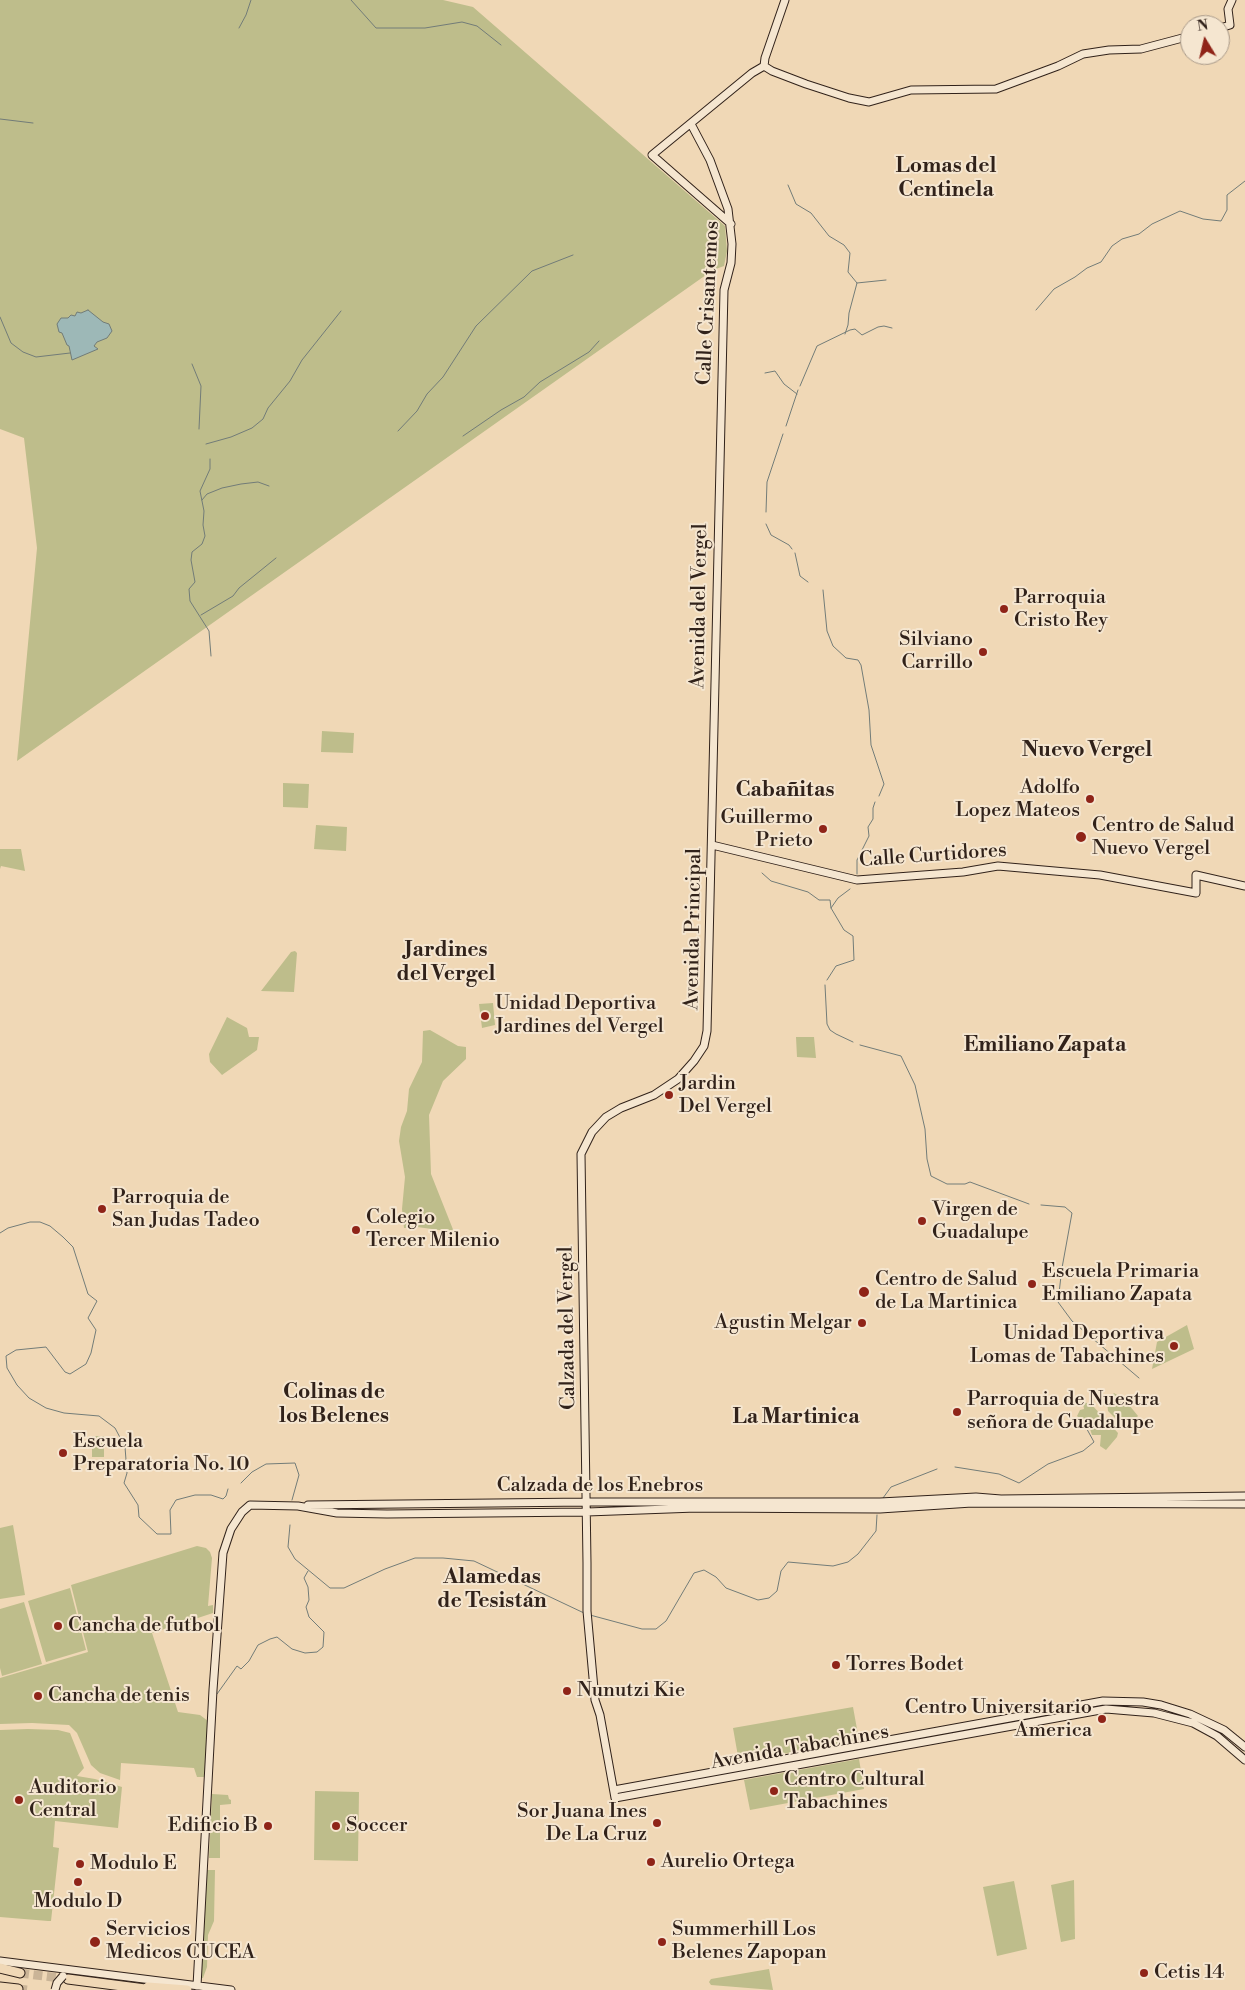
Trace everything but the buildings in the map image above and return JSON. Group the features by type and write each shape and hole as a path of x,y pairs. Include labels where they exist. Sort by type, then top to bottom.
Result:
{"highway":[{"path":"0,1969 20,1973"},
{"path":"66,1978 153,1990"},
{"path":"125,1987 187,1990"},
{"path":"0,1988 18,1989"}],"street":[{"path":"764,66 764,58 785,0"},
{"path":"1229,15 1228,10 1232,0"},
{"path":"764,66 806,84 868,102 911,90 996,88 1058,66 1083,54 1109,50 1141,49 1180,39"},
{"path":"731,224 652,155 752,73 764,66"},
{"name":"Calle Crisantemos","path":"691,124 710,160 728,209 731,224 731,263 724,290 721,402"},
{"name":"Avenida del Vergel","path":"712,812 721,402"},
{"name":"Avenida Principal","path":"581,1154 592,1132 606,1117 621,1108 664,1090 686,1070 704,1046 708,1024 712,812"},
{"name":"Calle Curtidores","path":"712,844 857,880 963,872 998,866 1100,874 1196,893 1196,875 1245,886"},
{"name":"Calzada del Vergel","path":"581,1154 587,1502 587,1619 595,1700 600,1715 615,1798"},
{"path":"880,1505 1010,1499 1245,1496"},
{"path":"974,1500 1245,1504"},
{"name":"Calzada de los Enebros","path":"298,1506 315,1504 587,1502 758,1502 880,1505"},
{"path":"197,1986 213,1690 223,1553 231,1529 242,1512 250,1506 257,1504 298,1506"},
{"name":"Calzada de los Enebros","path":"298,1506 337,1513 442,1514 880,1505"},
{"name":"Avenida Tabachines","path":"614,1790 1103,1701 1125,1700 1152,1703 1190,1714 1224,1730 1245,1748"},
{"name":"Avenida Tabachines","path":"615,1798 1106,1709 1154,1713 1193,1723 1217,1736 1245,1760"},
{"path":"0,1961 231,1990"},
{"path":"55,1990 57,1983 66,1978 68,1973 78,1972"}],"shaded area":[{"path":"0,0 443,0 473,7 725,226 727,251 724,266 713,270 17,761 37,548 24,438 0,429"},
{"path":"322,731 354,733 353,753 321,752"},
{"path":"283,783 309,784 308,808 283,807"},
{"path":"316,825 347,827 346,851 314,849"},
{"path":"0,849 21,849 25,871 1,866 0,869"},
{"path":"295,951 297,953 294,992 261,991 291,952"},
{"path":"493,1003 495,1025 482,1028 479,1004"},
{"path":"227,1017 247,1028 249,1037 259,1037 257,1050 222,1075 210,1062 209,1054"},
{"path":"430,1030 458,1046 466,1047 466,1059 443,1081 429,1115 431,1174 454,1232 417,1227 404,1228 402,1209 405,1177 399,1141 401,1127 407,1111 409,1089 422,1062 423,1031"},
{"path":"796,1037 814,1037 816,1058 797,1057"},
{"name":"Unidad Deportiva Lomas de Tabachines","path":"1187,1325 1194,1349 1152,1369 1157,1342"},
{"path":"1114,1393 1125,1400 1138,1416 1127,1427 1124,1427 1108,1411 1107,1401"},
{"path":"1083,1402 1091,1404 1118,1433 1106,1450 1100,1446 1101,1435 1092,1435 1089,1426 1077,1416 1080,1410 1084,1409"},
{"path":"92,1436 104,1436 104,1457 92,1457"},
{"path":"13,1525 25,1595 0,1599 0,1528"},
{"path":"197,1546 206,1548 212,1558 208,1606 213,1605 213,1613 152,1633 178,1712 200,1715 208,1721 205,1777 197,1777 194,1768 121,1763 120,1780 100,1773 91,1765 77,1733 69,1725 0,1724 0,1678 88,1652 71,1585"},
{"name":"Cancha de futbol","path":"70,1588 86,1650 46,1662 28,1601"},
{"name":"Cancha de futbol","path":"24,1602 42,1664 2,1676 0,1668 0,1609"},
{"path":"853,1707 859,1740 739,1762 733,1728"},
{"path":"0,1730 58,1730 70,1733 84,1768 77,1776 122,1787 118,1828 55,1821 53,1847 59,1848 51,1921 0,1917"},
{"path":"859,1759 864,1789 750,1810 744,1780"},
{"name":"Soccer","path":"315,1791 359,1792 358,1861 314,1860"},
{"path":"212,1794 228,1795 231,1800 231,1804 220,1805 220,1858 209,1858"},
{"path":"207,1870 215,1870 214,1921 208,1935 207,1967 203,1978 201,1978"},
{"path":"1074,1880 1075,1939 1061,1942 1051,1885"},
{"path":"1014,1881 1027,1949 997,1956 983,1887"},
{"path":"769,1969 773,1990 711,1985 709,1982 711,1979"}],"water":[{"path":"88,310 103,322 109,324 112,331 107,338 97,342 94,346 98,349 72,360 69,346 62,333 59,332 57,324 61,318 68,318 71,315 75,316 77,312 81,313"}],"waterway":[{"path":"239,28 251,0"},
{"path":"351,0 376,28 425,28 462,22 477,26 501,45"},
{"path":"0,119 33,123"},
{"path":"1036,310 1054,289 1087,268 1101,262 1112,246 1122,239 1139,234 1152,224 1180,211 1203,219 1221,221 1227,210 1227,195 1245,181"},
{"path":"788,185 796,204 811,213 829,236 844,245 850,253 848,272 857,283 845,334"},
{"path":"398,431 417,411 427,394 443,377 476,326 532,271 573,255"},
{"path":"857,283 886,280"},
{"path":"206,444 231,437 252,428 263,419 268,408 290,381 302,360 341,311"},
{"path":"0,317 11,343 23,352 36,357 70,353"},
{"path":"800,386 817,346 850,330 855,329 862,335 878,327 892,328"},
{"path":"463,436 524,397 540,382 589,352 599,341"},
{"path":"192,364 201,386 199,429"},
{"path":"765,373 775,371 784,384 797,394"},
{"path":"786,426 798,390"},
{"path":"766,512 767,482 783,434"},
{"path":"210,459 210,469 200,491 204,511 203,525 205,536 202,544 192,552 191,560 195,582 189,589 190,601 209,631 211,656"},
{"path":"202,500 207,494 222,488 241,484 258,482 269,486"},
{"path":"766,524 771,535 789,545 792,549"},
{"path":"795,553 800,576 808,582"},
{"path":"201,615 233,596 239,588 276,558"},
{"path":"823,590 827,631 833,646 846,658 858,660 861,665 869,710 871,745 884,784 879,796"},
{"path":"857,874 857,860 869,836 868,827 873,819 875,802"},
{"path":"762,873 771,881 808,892 819,900 830,900 831,908"},
{"path":"827,980 836,966 854,960 853,936 844,930 831,908 838,898 850,889"},
{"path":"825,985 827,1024 830,1030 853,1042"},
{"path":"860,1045 901,1056 915,1085 925,1129 927,1159 931,1176 947,1184 965,1184 970,1182 1029,1204"},
{"path":"1041,1205 1065,1207 1072,1213 1062,1268"},
{"path":"0,1233 8,1228 30,1222 40,1222 50,1226 73,1247 88,1294 97,1301 88,1318 96,1330 91,1353 86,1364 70,1374 65,1372 46,1347 16,1350 6,1356 7,1368 17,1385 29,1398 46,1408 64,1413 99,1416 115,1428 125,1447 127,1473 124,1483 138,1505 139,1517 157,1534 171,1534 170,1510 176,1500 195,1495 211,1495 223,1499 228,1489"},
{"path":"1061,1276 1058,1302 1072,1321 1139,1378"},
{"path":"955,1467 999,1474 1019,1483 1048,1464 1083,1451 1094,1442 1083,1422"},
{"path":"241,1483 252,1472 266,1464 295,1463 299,1475 292,1500"},
{"path":"883,1498 891,1487 937,1469"},
{"path":"590,1615 642,1629 656,1629 666,1621 694,1573 704,1570 716,1577 726,1588 758,1600 769,1598 777,1591 781,1571 788,1562 833,1566 848,1562 858,1554 876,1531 877,1515"},
{"path":"290,1525 288,1547 295,1559 330,1588 344,1588 385,1569 415,1558 474,1561 584,1613"},
{"path":"217,1694 237,1666 241,1669 249,1661 258,1645 270,1639 277,1637 292,1649 305,1653 317,1652 323,1647 324,1632 309,1617 306,1607 309,1600 308,1587 304,1578 308,1571"}],"tunnel":[{"path":"20,1973 68,1979"},
{"path":"18,1989 27,1990"}],"place":[{"name":"Parroquia Cristo Rey","path":"1004,609"},
{"name":"Silviano Carrillo","path":"983,652"},
{"name":"Adolfo Lopez Mateos","path":"1090,799"},
{"name":"Guillermo Prieto","path":"823,829"},
{"name":"Centro de Salud Nuevo Vergel","path":"1081,837"},
{"name":"Unidad Deportiva Jardines del Vergel","path":"485,1016"},
{"name":"Jardin Del Vergel","path":"669,1095"},
{"name":"Parroquia de San Judas Tadeo","path":"102,1209"},
{"name":"Virgen de Guadalupe","path":"922,1221"},
{"name":"Colegio Tercer Milenio","path":"356,1230"},
{"name":"Escuela Primaria Emiliano Zapata","path":"1032,1284"},
{"name":"Centro de Salud de La Martinica","path":"864,1292"},
{"name":"Agustin Melgar","path":"862,1323"},
{"name":"Unidad Deportiva Lomas de Tabachines","path":"1174,1346"},
{"name":"Parroquia de Nuestra señora de Guadalupe","path":"957,1412"},
{"name":"Escuela Preparatoria No. 10","path":"63,1453"},
{"name":"Cancha de futbol","path":"58,1626"},
{"name":"Torres Bodet","path":"836,1665"},
{"name":"Nunutzi Kie","path":"567,1691"},
{"name":"Cancha de tenis","path":"38,1696"},
{"name":"Centro Universitario America","path":"1102,1719"},
{"name":"Centro Cultural Tabachines","path":"774,1791"},
{"name":"Auditorio Central","path":"19,1800"},
{"name":"Sor Juana Ines De La Cruz","path":"657,1823"},
{"name":"Edificio B","path":"268,1826"},
{"name":"Soccer","path":"336,1826"},
{"name":"Aurelio Ortega","path":"651,1862"},
{"name":"Modulo E","path":"80,1864"},
{"name":"Modulo D","path":"78,1882"},
{"name":"Servicios Medicos CUCEA","path":"95,1942"},
{"name":"Summerhill Los Belenes Zapopan","path":"662,1942"},
{"name":"Cetis 14","path":"1144,1973"}],"district":[{"name":"Lomas del Centinela","path":"946,179"},
{"name":"Nuevo Vergel","path":"1087,751"},
{"name":"Cabañitas","path":"785,791"},
{"name":"Jardines del Vergel","path":"446,963"},
{"name":"Emiliano Zapata","path":"1045,1046"},
{"name":"Colinas de los Belenes","path":"334,1405"},
{"name":"La Martinica","path":"796,1418"},
{"name":"Alamedas de Tesistán","path":"492,1590"}]}
